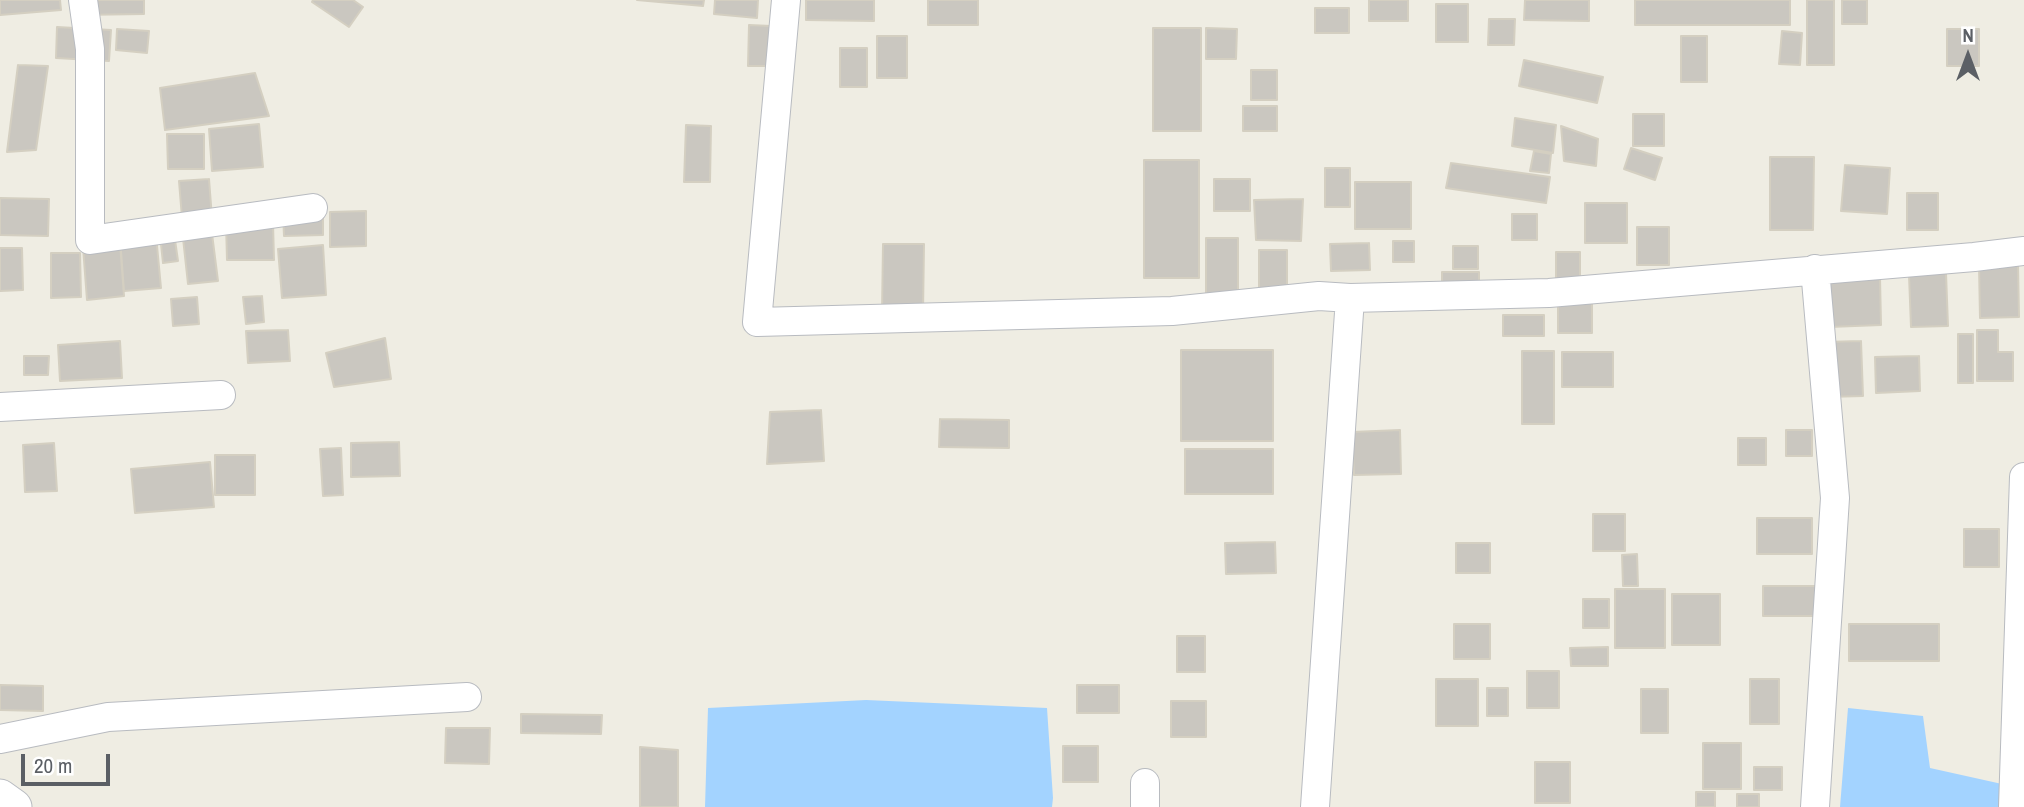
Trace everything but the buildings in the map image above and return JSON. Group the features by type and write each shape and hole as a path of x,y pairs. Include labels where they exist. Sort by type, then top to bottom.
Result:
{"street":[{"path":"83,0 90,49 90,240 313,208"},
{"path":"786,0 757,322 1172,311 1320,296 1350,298 1549,293 2024,251"},
{"path":"1815,269 1835,498 1815,807"},
{"path":"1315,807 1350,298"},
{"path":"0,407 221,395"},
{"path":"2013,807 2024,477"},
{"path":"0,739 108,717 467,697"},
{"path":"0,797 14,807"}],"water":[{"path":"866,700 1047,708 1052,807 705,807 708,708"},
{"path":"1848,708 1923,716 1930,768 2002,784 2000,807 1840,807"}]}
